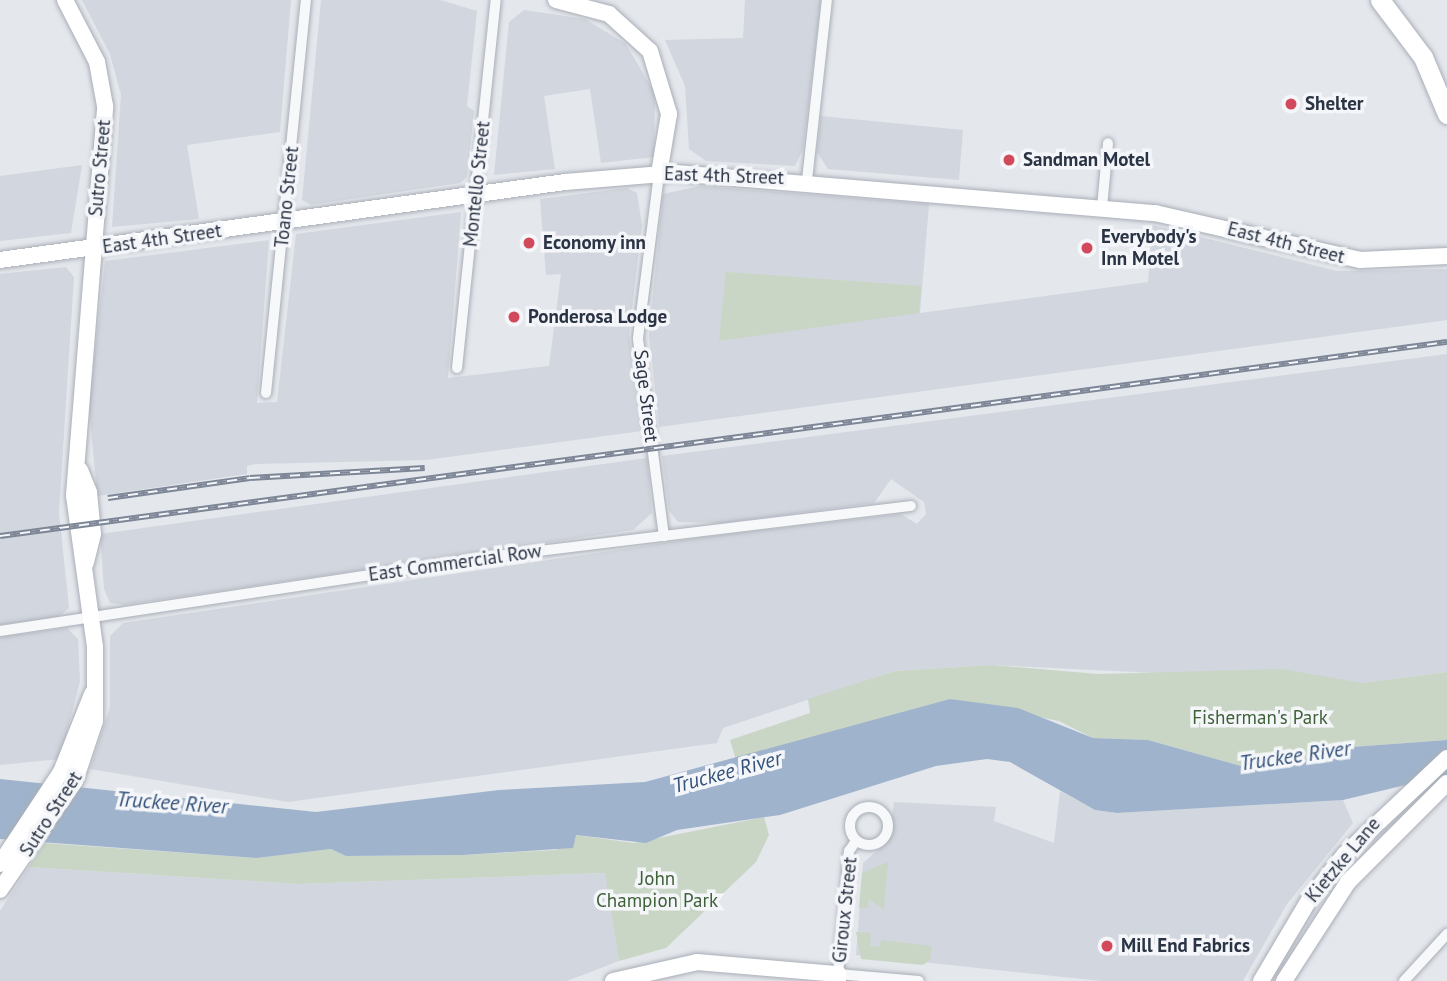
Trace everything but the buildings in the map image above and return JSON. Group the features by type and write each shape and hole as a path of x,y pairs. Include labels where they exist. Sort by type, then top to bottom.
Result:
{"highway":[{"path":"1380,0 1423,57 1447,114"}],"main road":[{"name":"Sutro Street","path":"0,890 75,781 95,721 92,618 86,563 93,534 89,492 80,470 77,402 104,90 65,0"},
{"path":"556,0 608,14 650,51 669,114 659,174"},
{"name":"East 4th Street","path":"0,260 285,220 659,174 807,180 1102,207 1197,220 1329,256 1377,261 1447,256"},
{"name":"Sutro Street","path":"0,864 61,772 93,691"},
{"name":"Kietzke Lane","path":"1261,981 1321,883 1385,811 1447,758"},
{"name":"Kietzke Lane","path":"1284,981 1337,897 1412,813 1447,783"},
{"path":"1271,981 1275,955"},
{"path":"613,981 697,962 838,977"}],"street":[{"name":"Toano Street","path":"266,393 306,0"},
{"name":"Montello Street","path":"457,368 496,0"},
{"path":"807,180 827,0"},
{"path":"1102,207 1108,143"},
{"name":"Sage Street","path":"659,174 638,339 664,536"},
{"name":"East Commercial Row","path":"0,631 664,536 911,506"},
{"name":"Giroux Street","path":"838,977 849,851 856,841"},
{"path":"1404,981 1447,934"},
{"path":"838,977 919,981"}],"shaded area":[{"path":"82,0 291,0 280,132 187,145 199,219 112,227 121,95 110,54"},
{"path":"321,0 440,0 477,11 467,106 474,111 467,177 460,183 311,205 302,200"},
{"path":"745,0 821,0 803,149 795,166 706,161 689,149 685,86 665,40 743,38"},
{"path":"524,10 585,19 626,44 655,94 654,157 601,163 590,89 544,96 555,169 494,175 509,22"},
{"path":"821,116 963,130 959,180 828,169 817,152"},
{"path":"82,165 71,233 0,241 0,176"},
{"path":"700,186 929,204 920,313 1148,282 1152,225 1337,271 1447,269 1447,320 659,427 649,335 663,194"},
{"path":"627,188 637,193 642,225 629,334 642,431 426,460 256,464 247,466 247,474 97,496 89,406 105,261 269,240 257,403 277,402 296,234 461,212 448,378 549,366 561,274 546,275 540,199"},
{"path":"66,267 74,277 59,512 69,608 58,617 0,625 0,274"},
{"path":"1447,354 1447,672 1362,683 992,665 895,671 723,728 717,743 288,802 90,769 110,707 110,636 123,623 697,538 901,514 917,524 926,514 924,502 891,479 874,503 722,523 678,522 669,510 662,456"},
{"path":"647,458 652,513 633,530 124,605 110,603 104,589 100,534"},
{"path":"67,628 78,639 80,681 60,759 0,765 0,637"},
{"path":"1060,791 1095,810 1117,813 1343,800 1353,823 1287,904 1243,981 1101,981 856,955 863,863 889,840 894,802 996,807 994,821 1054,843"},
{"path":"29,867 298,884 606,873 619,961 567,981 0,981 0,911"}],"green space":[{"path":"726,272 921,286 919,313 719,341"},
{"name":"Fisherman's Park","path":"992,665 1098,674 1282,669 1362,683 1447,672 1447,740 1338,748 1292,764 1241,766 1148,740 1093,738 1059,721 950,699 736,760 730,740 810,713 808,699 895,671"},
{"name":"John Champion Park","path":"764,817 769,835 756,862 666,948 619,961 605,873 298,884 29,867 44,843 257,858 331,849 346,856 463,855 556,850 576,835 634,843"},
{"path":"888,862 884,910 869,899 868,908 859,908 862,873"},
{"path":"856,932 871,933 870,946 880,947 881,940 932,946 930,960 923,965 861,959"}],"water":[{"name":"Truckee River","path":"950,699 1018,708 1093,738 1148,740 1241,766 1292,764 1338,748 1447,740 1447,775 1343,800 1117,813 1095,810 1010,762 987,759 936,766 780,815 677,830 646,843 576,835 573,848 463,855 346,856 331,849 257,858 0,839 0,779 316,812 499,790 645,782"}],"railway":[{"path":"0,536 1447,342"},
{"path":"108,498 250,478 425,468"}],"place":[{"name":"Shelter","path":"1291,104"},
{"name":"Sandman Motel","path":"1009,160"},
{"name":"Economy inn","path":"529,243"},
{"name":"Everybody's Inn Motel","path":"1087,248"},
{"name":"Ponderosa Lodge","path":"514,317"},
{"name":"Mill End Fabrics","path":"1107,946"}]}
